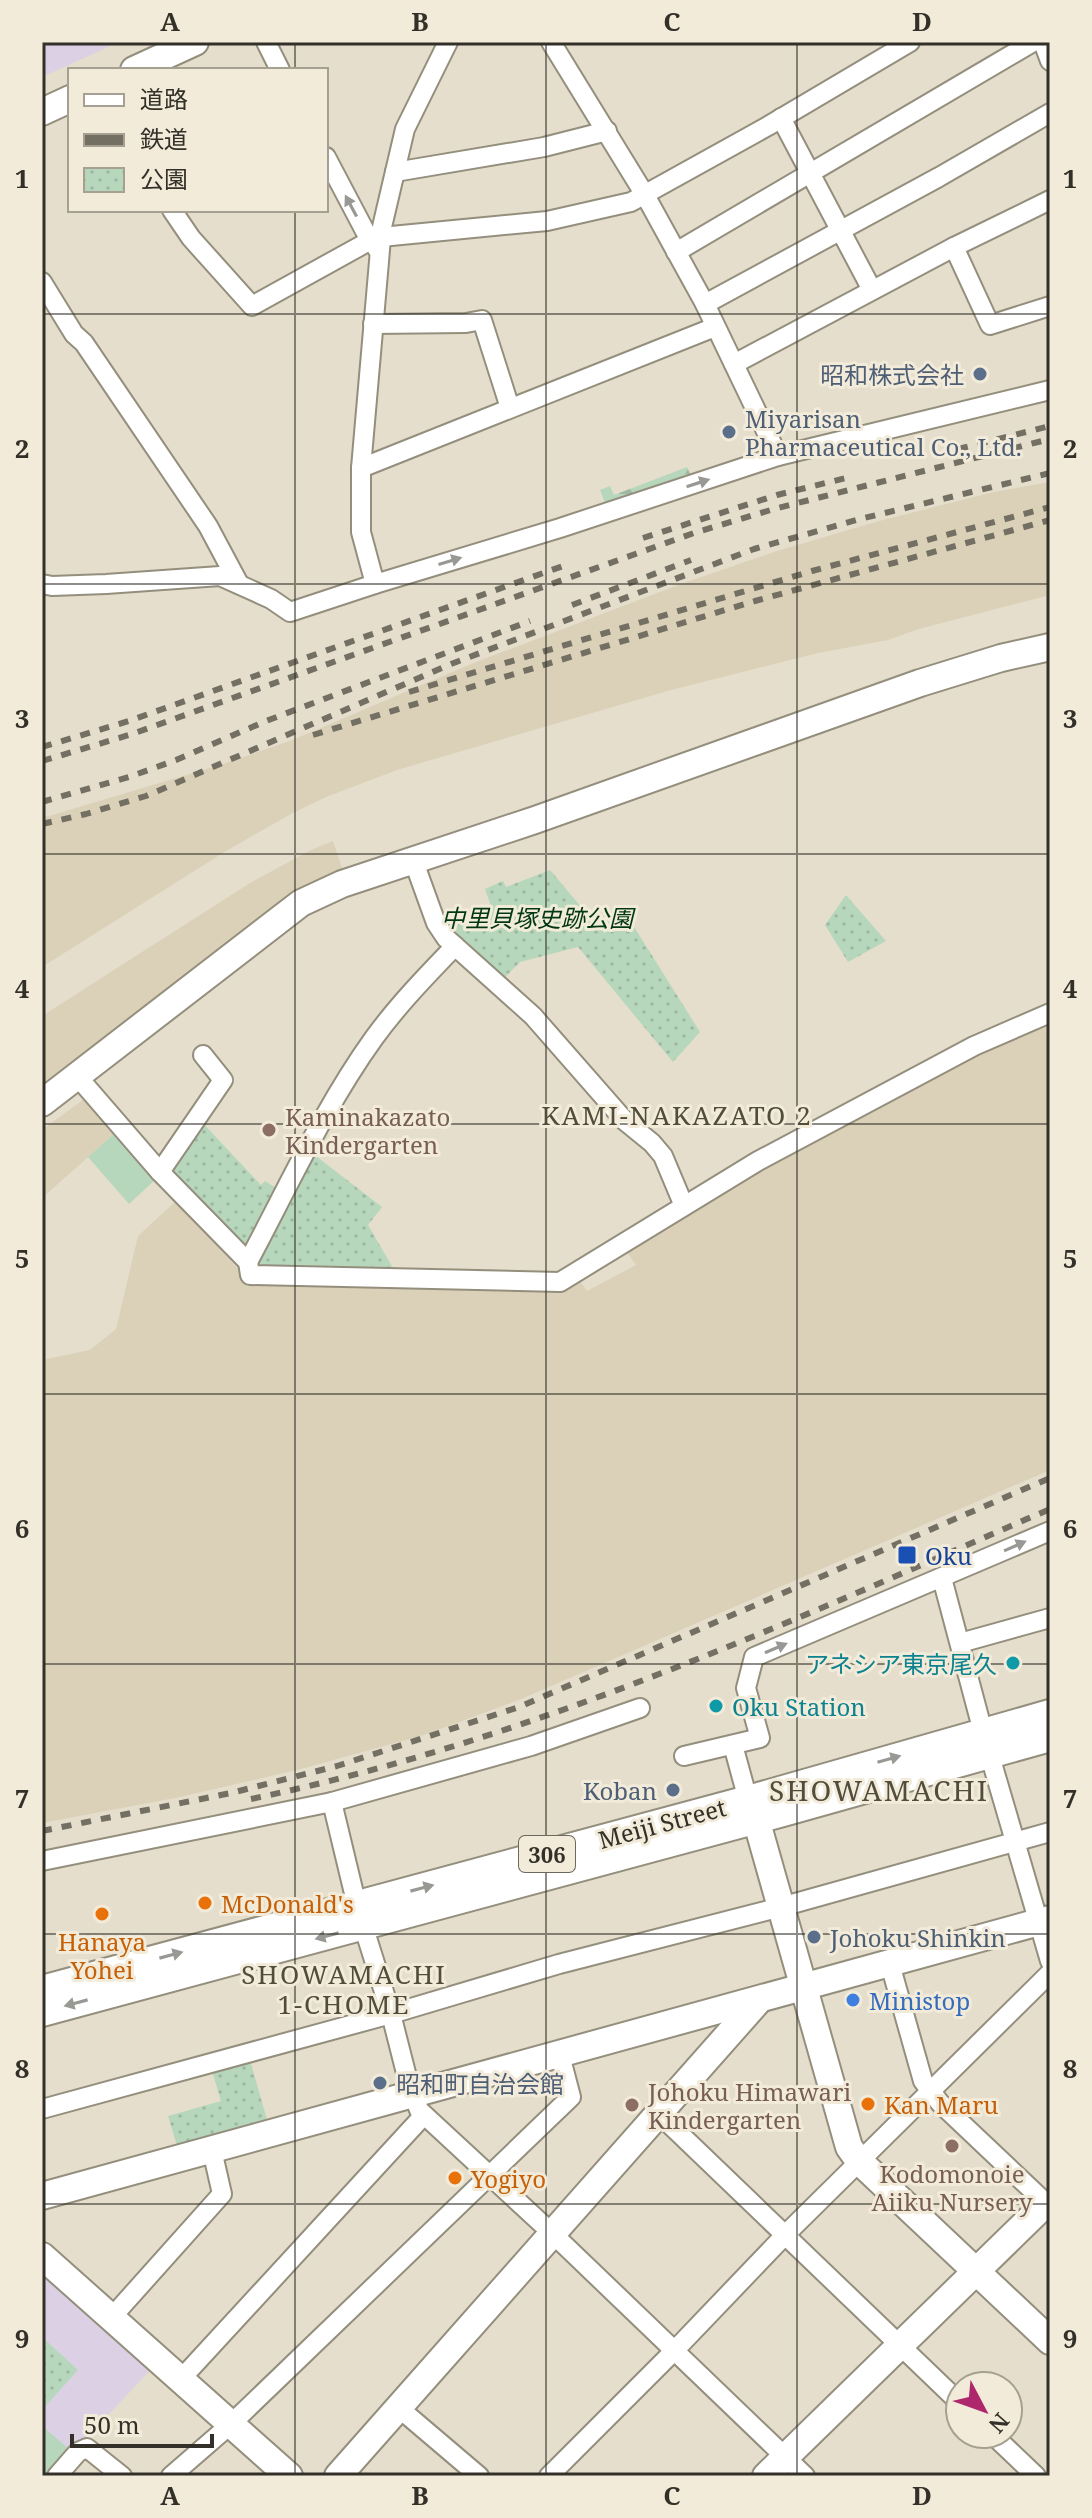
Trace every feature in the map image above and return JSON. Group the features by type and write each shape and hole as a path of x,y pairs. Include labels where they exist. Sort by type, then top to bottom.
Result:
{"main road":[{"name":"Meiji Street","path":"42,2012 360,1916 986,1743 1050,1714"},
{"name":"Meiji Street","path":"986,1743 1050,1737"},
{"name":"Meiji Street","path":"42,1990 360,1916"}],"street":[{"path":"138,68 195,42"},
{"path":"266,42 279,68"},
{"path":"375,584 361,532 361,468 378,243 405,129 448,42"},
{"path":"551,42 645,195 705,304 778,456"},
{"path":"173,212 191,238 252,306 378,243 547,221 631,202 910,42"},
{"path":"676,252 1033,42"},
{"path":"1043,42 1050,61"},
{"path":"42,112 68,100"},
{"path":"705,304 1050,113"},
{"path":"781,118 872,290"},
{"path":"395,172 544,147 607,131"},
{"path":"328,160 378,243"},
{"path":"734,364 954,247 1050,200"},
{"path":"954,247 990,325 1050,306"},
{"path":"42,282 74,334 84,343 208,526 239,584"},
{"path":"373,324 466,323 482,320 510,408"},
{"path":"361,468 715,327"},
{"path":"42,584 106,584 220,576 271,599 290,612 778,456 1050,390"},
{"path":"42,1103 301,903 342,884 414,862 920,683 1001,658 1050,647"},
{"path":"414,862 436,923 455,946 533,1016 625,1121 652,1143 663,1156 684,1206"},
{"path":"248,1262 318,1128 356,1065 385,1022 455,946"},
{"path":"77,1076 160,1172 248,1262 250,1275 560,1282 758,1161 974,1046 1050,1013"},
{"path":"160,1172 223,1080 203,1055"},
{"path":"684,1756 760,1738 746,1688 754,1657 1050,1531"},
{"path":"942,1578 1015,1842 1045,1921 1050,1961"},
{"path":"960,1643 1050,1618"},
{"path":"42,1861 332,1802 490,1758 640,1708"},
{"path":"733,1745 849,2147 859,2161 1050,2341"},
{"path":"332,1802 360,1916 407,2077 419,2104 805,2476"},
{"path":"42,2109 391,2014 559,1964 781,1907 1050,1832"},
{"path":"42,2196 212,2150 419,2104 560,2055 1045,1921"},
{"path":"766,2476 1046,2205 940,2103 923,2081 890,1964"},
{"path":"549,2476 785,2235 1050,1973"},
{"path":"338,2476 759,2000"},
{"path":"171,2476 231,2424 571,2097 560,2055"},
{"path":"181,2379 419,2104"},
{"path":"659,2114 944,2388"},
{"path":"112,2317 222,2194 212,2150"},
{"path":"42,2256 289,2476"},
{"path":"399,2408 479,2476"},
{"path":"57,2476 78,2452 87,2448 122,2476"},
{"path":"1009,2450 1036,2476"}],"shaded area":[{"path":"42,42 119,42 42,77"},
{"path":"1050,482 1050,595 888,640 818,653 671,690 397,770 291,814 226,851 42,967 42,818 290,741 471,664 678,585 777,551 879,521 994,492"},
{"path":"333,841 343,871 42,1090 42,1016 250,883"},
{"path":"1050,1023 1050,1470 519,1700 424,1735 301,1769 180,1797 42,1823 42,1360 90,1350 116,1329 138,1236 176,1201 251,1283 578,1278 587,1291 636,1265 625,1249 765,1165 978,1055"},
{"path":"84,1099 114,1134 42,1198 42,1130"},
{"path":"42,2272 152,2368 51,2476 42,2476"}],"green space":[{"path":"687,467 692,478 612,508 605,503 600,490 610,486 614,495"},
{"name":"中里貝塚史跡公園","path":"550,870 594,922 621,906 700,1032 673,1062 578,947 520,962 503,979 445,928 492,909 485,889 503,881 506,887"},
{"path":"846,895 886,941 848,962 825,925"},
{"path":"200,1120 261,1185 265,1181 276,1188 249,1245 239,1246 166,1171"},
{"path":"114,1134 155,1180 129,1204 88,1157"},
{"path":"312,1153 382,1207 368,1225 393,1268 261,1270 258,1260"},
{"path":"250,2060 268,2123 178,2149 168,2116 221,2101 212,2071"},
{"path":"42,2337 78,2370 42,2410"},
{"path":"42,2426 70,2450 47,2476 42,2476"}],"railway":[{"path":"958,449 1050,426"},
{"path":"42,761 132,734 694,533 774,509 1050,439"},
{"path":"42,824 146,796 451,664 754,549 860,519 1050,473"},
{"path":"643,538 777,495 850,477"},
{"path":"409,692 812,571 1050,507"},
{"path":"313,735 755,601 1050,520"},
{"path":"572,605 691,560"},
{"path":"42,747 129,721 563,566"},
{"path":"42,802 176,760 266,721 530,621"},
{"path":"42,1831 231,1793 337,1766 519,1707 1050,1478"},
{"path":"251,1799 355,1775 558,1712 756,1635 1050,1509"}],"place":[{"name":"昭和株式会社","path":"980,374"},
{"name":"Miyarisan Pharmaceutical Co., Ltd.","path":"729,432"},
{"name":"Kaminakazato Kindergarten","path":"269,1130"},
{"name":"Oku","path":"907,1555"},
{"name":"アネシア東京尾久","path":"1013,1663"},
{"name":"Oku Station","path":"716,1706"},
{"name":"Koban","path":"673,1790"},
{"name":"McDonald's","path":"205,1903"},
{"name":"Hanaya Yohei","path":"102,1914"},
{"name":"Johoku Shinkin","path":"814,1937"},
{"name":"Ministop","path":"853,2000"},
{"name":"昭和町自治会館","path":"380,2083"},
{"name":"Kan Maru","path":"868,2104"},
{"name":"Johoku Himawari Kindergarten","path":"632,2105"},
{"name":"Kodomonoie Aiiku Nursery","path":"952,2146"},
{"name":"Yogiyo","path":"455,2178"}],"district":[{"name":"KAMI-NAKAZATO 2","path":"677,1115"},
{"name":"SHOWAMACHI","path":"879,1790"},
{"name":"SHOWAMACHI 1-CHOME","path":"344,1989"}]}
